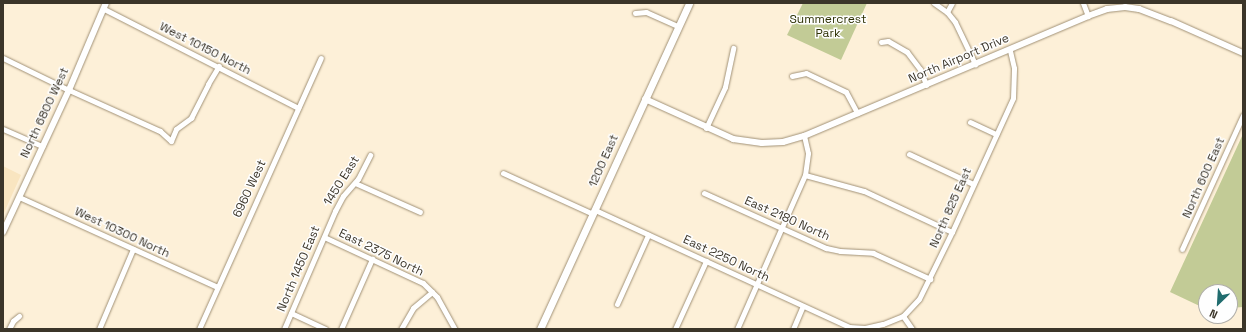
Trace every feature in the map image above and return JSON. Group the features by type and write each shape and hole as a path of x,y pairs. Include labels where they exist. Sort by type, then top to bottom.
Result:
{"main road":[{"name":"1200 East","path":"540,329 689,3"}],"street":[{"path":"934,3 947,12 959,28 975,64"},
{"path":"947,12 952,3"},
{"path":"1082,3 1088,16"},
{"name":"North Airport Drive","path":"645,100 733,139 749,142 783,142 804,136 1088,16 1108,9 1133,5 1243,54"},
{"name":"West 10150 North","path":"105,6 298,108"},
{"name":"North 6800 West","path":"3,232 69,90 105,6"},
{"path":"635,13 646,12 678,26"},
{"path":"882,42 888,41 907,52 920,69 926,85"},
{"path":"706,128 725,87 733,48"},
{"name":"North 825 East","path":"849,328 865,328 883,324 903,316 919,299 952,232 1013,98 1014,68 1010,50"},
{"path":"3,58 160,131 171,141 176,129 191,118 219,66"},
{"name":"6960 West","path":"198,329 321,58"},
{"path":"792,76 806,73 846,92 857,114"},
{"name":"North 600 East","path":"1182,249 1243,115"},
{"path":"970,122 996,134"},
{"path":"3,129 42,146"},
{"path":"737,329 805,175 808,153 804,136"},
{"path":"909,154 973,184"},
{"name":"1450 East","path":"332,218 339,202 355,183 370,155"},
{"name":"East 2250 North","path":"503,173 648,235 849,328"},
{"path":"805,175 864,191 952,232"},
{"path":"355,183 420,212"},
{"name":"East 2180 North","path":"704,193 834,250 873,253 930,279"},
{"name":"West 10300 North","path":"19,197 217,287"},
{"name":"North 1450 East","path":"284,329 332,218"},
{"path":"617,304 648,235"},
{"name":"East 2375 North","path":"324,236 423,283 440,303 455,329"},
{"path":"99,329 133,249"},
{"path":"340,329 372,259"},
{"path":"675,329 706,261"},
{"path":"401,329 413,308 432,292"},
{"path":"793,329 803,306"},
{"path":"291,313 325,329"},
{"path":"9,329 13,321 19,316"},
{"path":"903,316 912,329"}],"shaded area":[{"path":"3,166 21,175 3,215"}],"green space":[{"name":"Summercrest Park","path":"803,3 867,3 841,60 787,35"},
{"path":"1243,134 1243,307 1238,307 1238,284 1198,284 1198,305 1170,292"}]}
